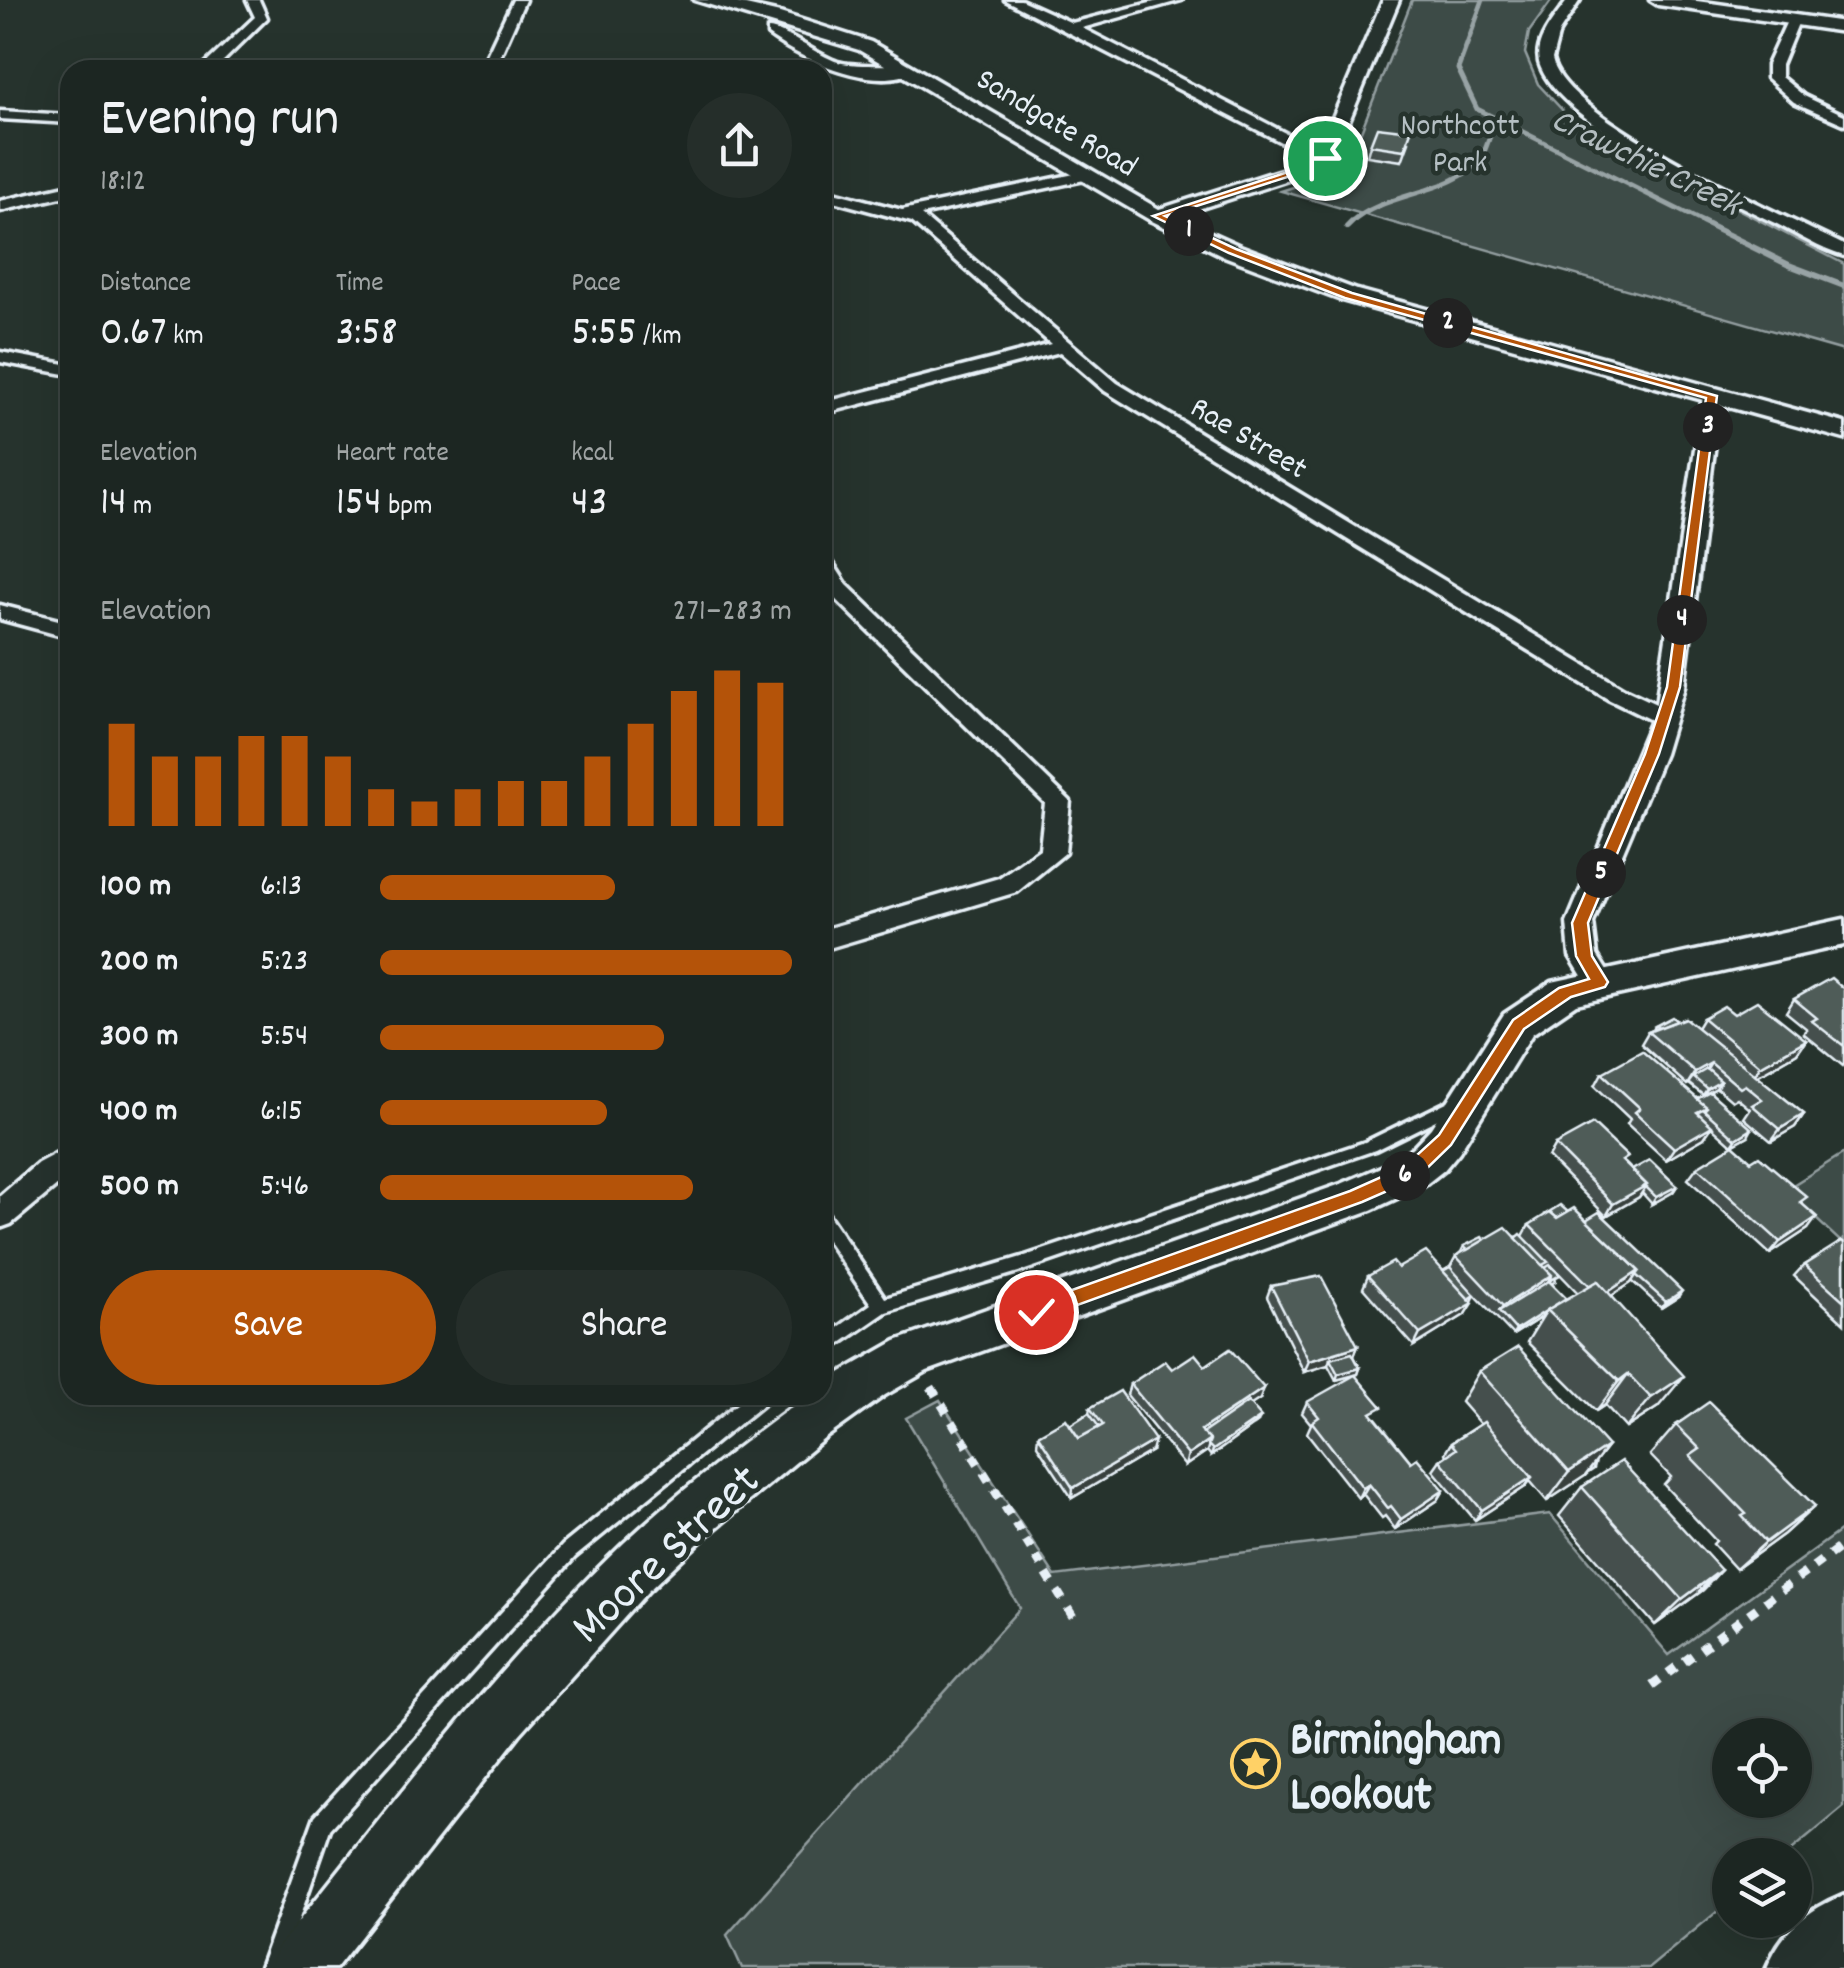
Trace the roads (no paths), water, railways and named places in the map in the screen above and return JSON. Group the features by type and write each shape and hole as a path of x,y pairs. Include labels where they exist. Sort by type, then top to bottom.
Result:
{"highway":[{"path":"1806,1968 1844,1934"}],"main road":[{"name":"Sandgate Road","path":"717,1 865,46 1157,216 1232,251 1348,296 1844,431"},
{"path":"1600,982 1844,932"},
{"name":"Moore Street","path":"832,1402 870,1376 912,1356 1389,1184 1429,1158 1445,1140 1518,1024 1565,992 1600,982"},
{"name":"Moore Street","path":"298,1968 523,1688 633,1569 828,1405"}],"street":[{"path":"217,60 261,18 253,0"},
{"path":"496,60 519,0"},
{"path":"1010,0 1071,26 1286,140 1329,153"},
{"path":"1071,26 1176,0"},
{"path":"1157,216 1300,170 1329,153 1391,0"},
{"path":"1574,0 1546,48 1547,68 1564,93 1614,131 1844,251"},
{"path":"1658,0 1844,28"},
{"path":"1793,21 1774,66 1774,78 1799,99 1844,120"},
{"path":"772,32 796,50 821,60"},
{"path":"832,64 868,71 909,70"},
{"path":"0,114 60,118"},
{"path":"905,214 1084,176"},
{"path":"0,206 60,192"},
{"name":"Rae Street","path":"832,196 905,214 928,226 1111,387 1616,694 1663,716"},
{"path":"832,406 1064,346"},
{"path":"0,374 9,359 60,368"},
{"path":"1600,982 1584,956 1580,923 1652,754 1674,687 1712,396"},
{"path":"832,591 1058,801 1052,853 1008,884 832,937"},
{"path":"0,612 60,626"},
{"path":"0,1214 60,1165"}],"lane":[{"path":"832,1342 881,1306 1025,1264 1370,1146 1470,1097"},
{"path":"832,1234 881,1306"},
{"path":"271,1968 322,1823 569,1551 749,1405"}],"waterway":[{"name":"Crawchie Creek","path":"1483,0 1458,69 1477,109 1707,224"},
{"path":"1350,224 1381,205 1437,186 1469,170 1481,158 1495,121"},
{"name":"Crawchie Creek","path":"1702,222 1789,265 1844,286"},
{"path":"1347,227 1350,224"}],"place":[{"name":"Birmingham Lookout","path":"1255,1764"}],"park label":[{"name":"Northcott Park","path":"1460,142"}]}
